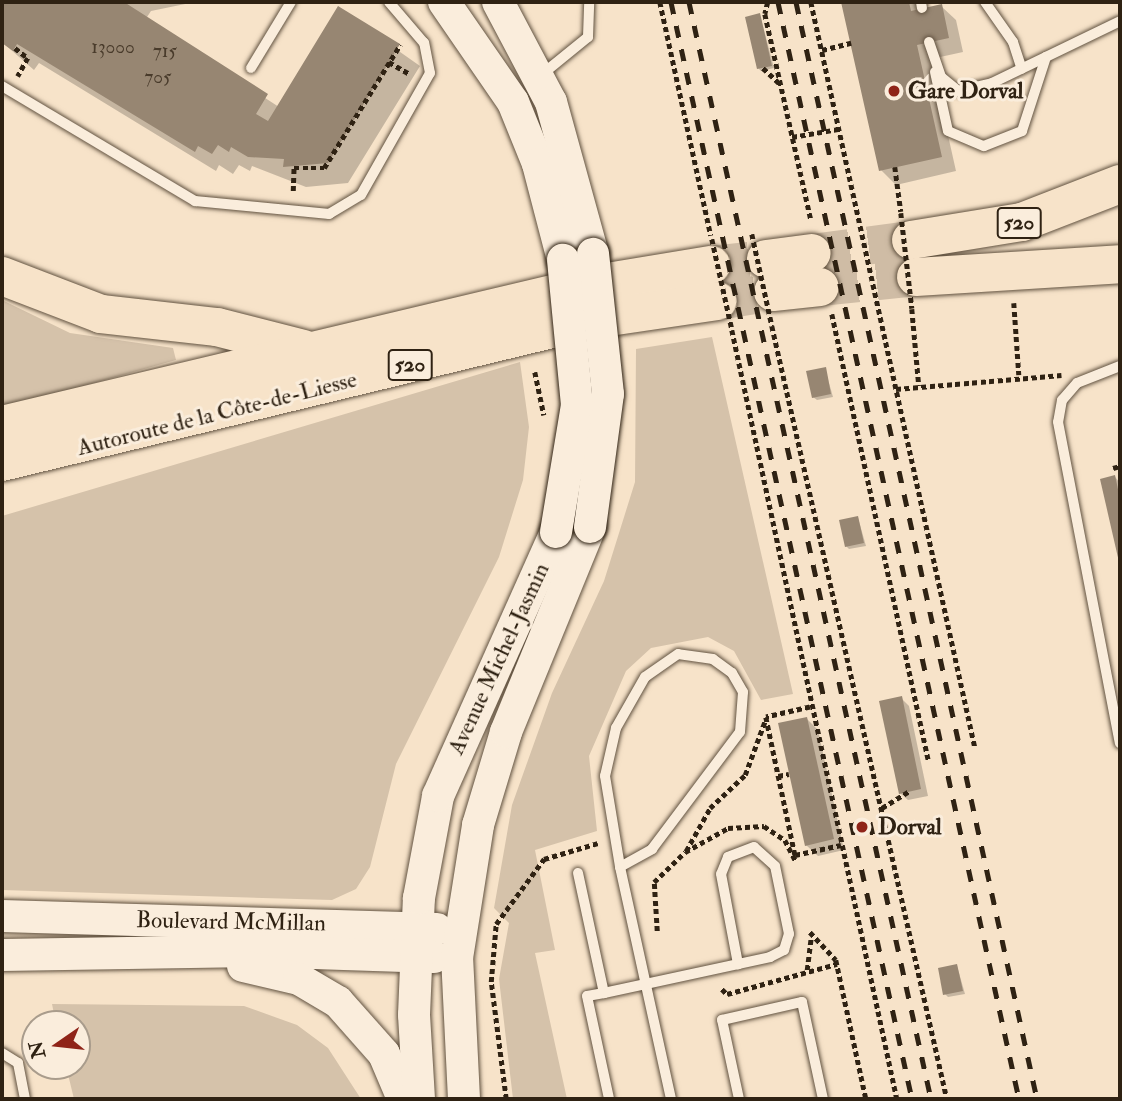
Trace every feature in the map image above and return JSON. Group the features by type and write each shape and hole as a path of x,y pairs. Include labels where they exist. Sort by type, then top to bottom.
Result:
{"highway":[{"name":"520","path":"910,260 1022,222 1120,184"},
{"name":"520","path":"910,260 1120,264"},
{"path":"766,278 819,270"},
{"path":"2,276 101,314 217,327 305,350"},
{"name":"Autoroute de la Côte-de-Liesse","path":"2,425 305,350 590,285 718,283"},
{"name":"Autoroute de la Côte-de-Liesse","path":"2,462 51,454 589,320 718,283"},
{"path":"2,476 51,454"}],"main road":[{"name":"Avenue Michel-Jasmin","path":"419,1099 416,941 425,856 449,766 538,583 556,532 577,405 563,260 538,164 513,102 444,2"},
{"name":"Avenue Michel-Jasmin","path":"464,1099 458,945 495,762 590,527 608,394 593,254 565,137 540,76 498,2"},
{"name":"Boulevard McMillan","path":"2,916 458,945"},
{"name":"Boulevard McMillan","path":"2,955 137,956 416,941"},
{"path":"137,956 275,971 320,989 372,1037 403,1099"}],"lane":[{"path":"251,68 290,2"},
{"path":"2,86 195,201 329,214 361,195 430,73 424,43 390,2"},
{"path":"540,76 588,37 589,2"},
{"path":"985,2 1001,20 1022,69"},
{"path":"934,64 958,91 1022,69 1120,21"},
{"path":"929,42 948,131 984,146 1022,131 1046,57"},
{"path":"1120,366 1077,383 1062,400 1058,422 1120,743"},
{"path":"620,867 652,849 740,732 743,692 732,673 713,659 689,653 667,658 645,677 624,708 606,776 620,867 671,1099"},
{"path":"609,1099 587,996 646,984 738,964 778,955 788,942 775,866 754,847 728,856 721,874 738,964"},
{"path":"578,873 604,993"},
{"path":"739,1099 722,1020 802,1002 823,1099"},
{"path":"2,1053 18,1063 25,1099"}],"path":[{"path":"660,2 821,767 897,1099"},
{"path":"768,2 765,14 819,270 929,761"},
{"path":"811,2 975,747"},
{"path":"822,50 851,43"},
{"path":"295,168 324,168 400,44"},
{"path":"15,48 28,58"},
{"path":"764,68 780,84"},
{"path":"792,137 839,130"},
{"path":"895,167 910,260 919,386"},
{"path":"766,278 947,1099"},
{"path":"1013,294 1019,375"},
{"path":"535,372 546,423"},
{"path":"896,389 1019,375 1061,375"},
{"path":"1113,468 1120,466"},
{"path":"766,717 810,707"},
{"path":"766,717 798,868"},
{"path":"659,941 654,882 685,852 710,808 751,765 766,717"},
{"path":"778,776 789,774"},
{"path":"882,808 908,792"},
{"path":"685,852 711,841"},
{"path":"795,855 841,845"},
{"path":"807,970 811,937 809,923"},
{"path":"496,924 491,982 506,1099"},
{"path":"811,937 837,964 866,1099"},
{"path":"715,990 739,991 796,978 807,970 837,964"}],"shaded area":[{"path":"2,300 70,333 173,348 176,360 2,409"},
{"path":"712,337 793,694 761,700 734,651 708,637 651,648 626,671 589,756 597,831 535,850 555,950 535,953 567,1099 513,1099 499,979 509,923 494,908 512,805 552,693 604,581 635,482 636,349"},
{"path":"520,362 529,427 523,480 499,557 396,764 370,867 356,889 332,900 2,890 2,516"},
{"path":"52,1004 244,1006 297,1025 328,1048 361,1099 74,1099 69,1080 91,1080 91,1010 53,1010"}],"building":[{"path":"2,2 124,2 268,94 256,114 268,121 338,6 400,44 328,163 283,167 284,159 248,157 231,147 229,152 218,145 212,154 198,146 195,152 17,44 13,51 2,43"},
{"name":"Gare Dorval","path":"841,2 909,2 911,11 942,4 949,38 917,45 942,157 879,171"},
{"path":"760,13 772,66 757,69 745,17"},
{"path":"881,248 888,273 878,276 872,250"},
{"path":"826,367 831,394 812,398 806,371"},
{"path":"1115,475 1120,499 1119,562 1100,479"},
{"path":"858,516 864,543 845,547 839,520"},
{"path":"902,696 921,789 899,794 879,701"},
{"path":"807,717 834,839 805,846 778,723"},
{"path":"957,964 963,991 943,995 938,968"}],"tunnel":[{"path":"812,253 911,240"},
{"path":"711,265 766,259"},
{"path":"820,287 916,277"},
{"path":"718,301 773,292"}],"railway":[{"path":"671,2 912,1099"},
{"path":"689,2 931,1099"},
{"path":"778,2 1019,1099"},
{"path":"796,2 1037,1099"}],"place":[{"name":"Gare Dorval","path":"894,91"},
{"name":"Dorval","path":"862,827"}]}
